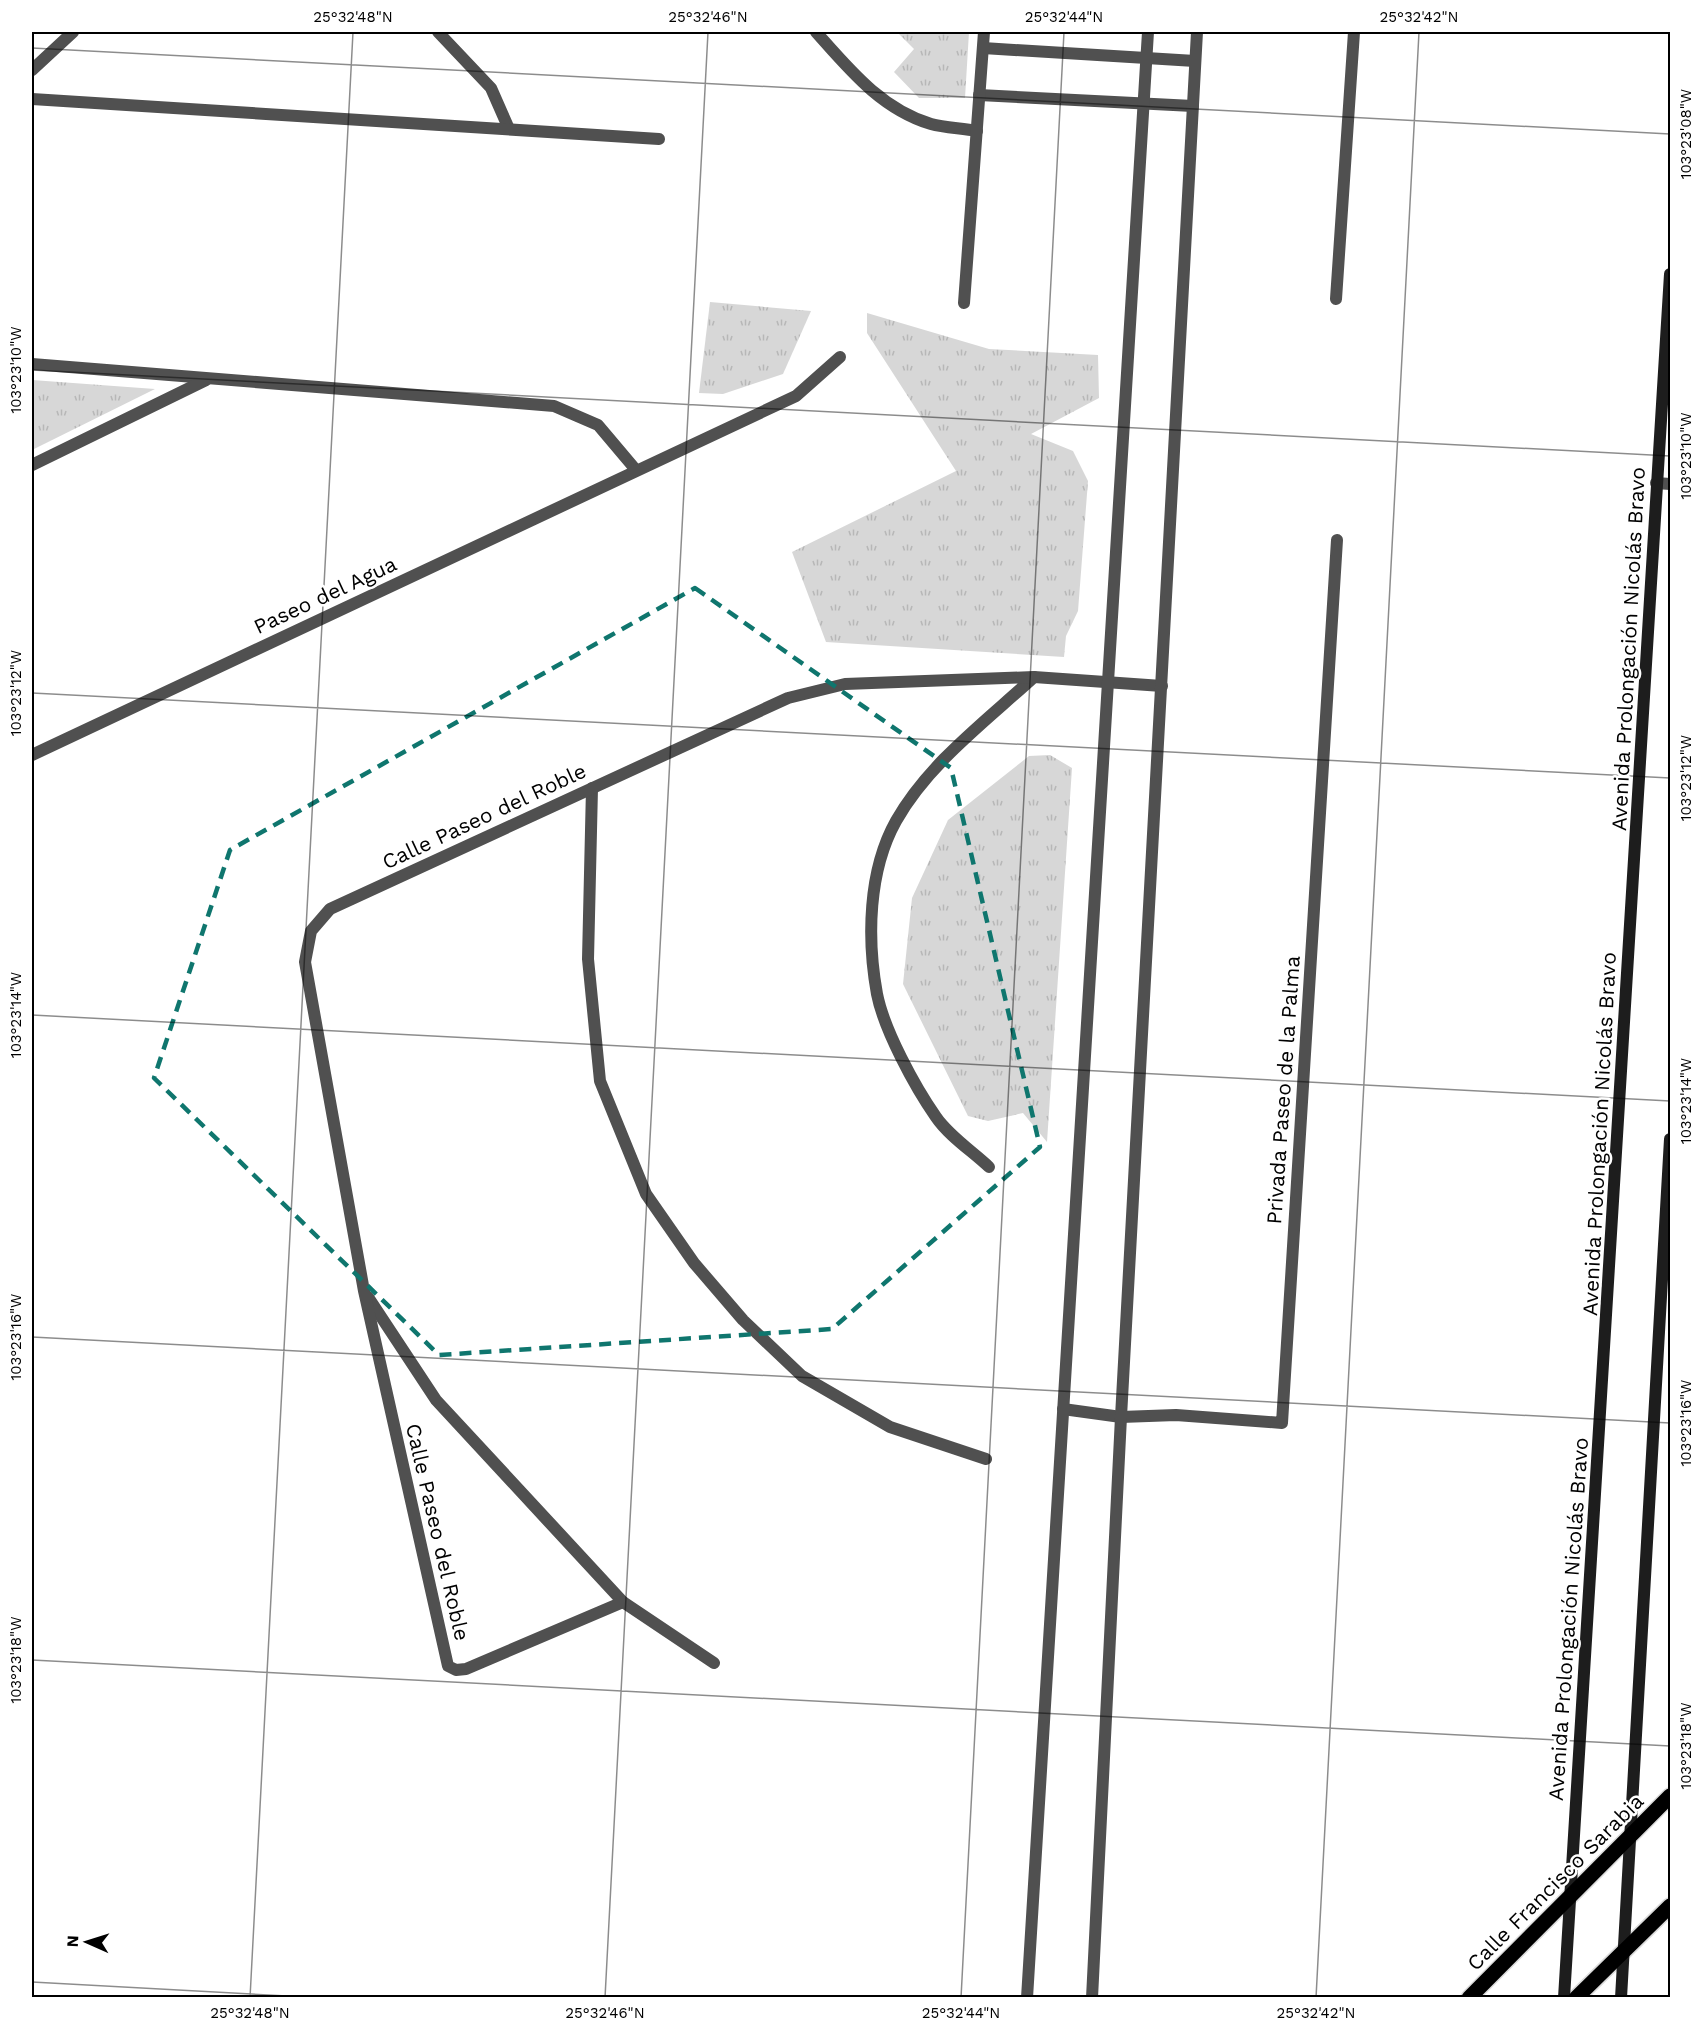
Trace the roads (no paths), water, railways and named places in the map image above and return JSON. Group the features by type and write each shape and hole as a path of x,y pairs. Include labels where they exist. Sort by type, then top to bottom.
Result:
{"main road":[{"name":"Avenida Prolongación Nicolás Bravo","path":"1564,1998 1656,483 1671,274"},
{"path":"1621,1998 1671,1139"},
{"name":"Calle Francisco Sarabia","path":"1469,1998 1630,1834 1671,1796"},
{"path":"1576,1998 1671,1906"}],"street":[{"path":"32,70 73,32"},
{"path":"438,32 491,88 509,129"},
{"path":"816,32 863,84 900,112 932,124 977,131"},
{"path":"964,303 984,32"},
{"path":"1027,1998 1148,32"},
{"path":"1092,1998 1121,1417 1197,32"},
{"path":"1336,298 1354,32"},
{"path":"983,48 1195,61"},
{"path":"980,95 1192,106"},
{"path":"32,99 659,139"},
{"name":"Paseo del Agua","path":"32,755 796,396 840,357"},
{"path":"32,364 554,406 598,425 636,470"},
{"path":"32,465 207,379"},
{"path":"1656,483 1671,484"},
{"name":"Privada Paseo de la Palma","path":"1063,1409 1121,1417 1176,1415 1282,1423 1337,540"},
{"path":"989,1167 937,1119 901,1059 877,996 871,930 876,876 895,822 921,784 1034,677"},
{"name":"Calle Paseo del Roble","path":"624,1602 466,1669 456,1670 448,1666 364,1290 305,962 311,931 330,909 788,698 845,684 1034,677 1162,686"},
{"path":"592,788 588,959 600,1081 645,1194 694,1263 742,1320 802,1376 890,1427 986,1460"},
{"name":"Calle Paseo del Roble","path":"364,1290 436,1400 624,1602 714,1664"}]}
